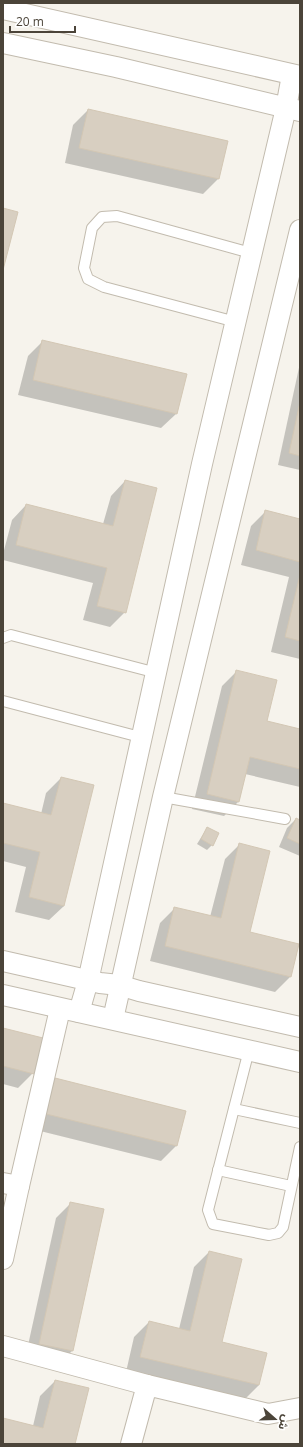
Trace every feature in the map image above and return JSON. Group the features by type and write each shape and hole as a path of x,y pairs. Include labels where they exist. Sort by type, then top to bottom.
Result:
{"street":[{"path":"3,9 296,75 293,110 251,253 202,464 157,673 140,737 88,981 69,1010 11,1184 3,1259"},
{"path":"3,43 116,67 293,110"},
{"path":"113,1019 119,985 163,797 300,230"},
{"path":"3,961 88,981 119,985 139,991 300,1027"},
{"path":"3,995 300,1062"},
{"path":"3,1346 147,1385 268,1414 300,1408"},
{"path":"131,1444 147,1385"}],"lane":[{"path":"236,322 104,287 88,279 84,268 92,228 102,217 117,216 251,253"},
{"path":"3,638 11,635 157,673"},
{"path":"3,701 140,737"},
{"path":"163,797 286,819"},
{"path":"249,1050 208,1210 213,1224 269,1235 278,1233 283,1227 300,1147"},
{"path":"234,1109 300,1123"},
{"path":"218,1170 291,1186"}],"building":[{"path":"88,109 228,141 219,179 79,148"},
{"path":"3,208 18,212 3,270"},
{"path":"42,340 187,374 177,414 33,380"},
{"path":"300,402 300,456 289,453"},
{"path":"125,480 157,488 126,613 97,606 107,568 16,545 26,504 113,526"},
{"path":"265,510 300,519 300,562 256,550"},
{"path":"300,575 300,641 285,637"},
{"path":"236,670 277,680 267,721 300,729 300,769 250,757 239,802 207,794"},
{"path":"61,777 94,785 64,906 29,897 40,852 3,843 3,803 51,815"},
{"path":"296,818 300,820 300,844 287,838"},
{"path":"207,827 219,833 213,846 201,839"},
{"path":"239,843 270,851 250,932 299,944 291,977 165,946 174,907 221,918"},
{"path":"3,1028 43,1038 34,1074 3,1066"},
{"path":"55,1078 186,1111 177,1146 46,1114"},
{"path":"70,1202 104,1209 73,1351 39,1344"},
{"path":"209,1251 242,1259 222,1342 267,1353 259,1385 140,1357 149,1321 190,1331"},
{"path":"55,1380 89,1388 75,1444 3,1444 3,1418 43,1428"}]}
